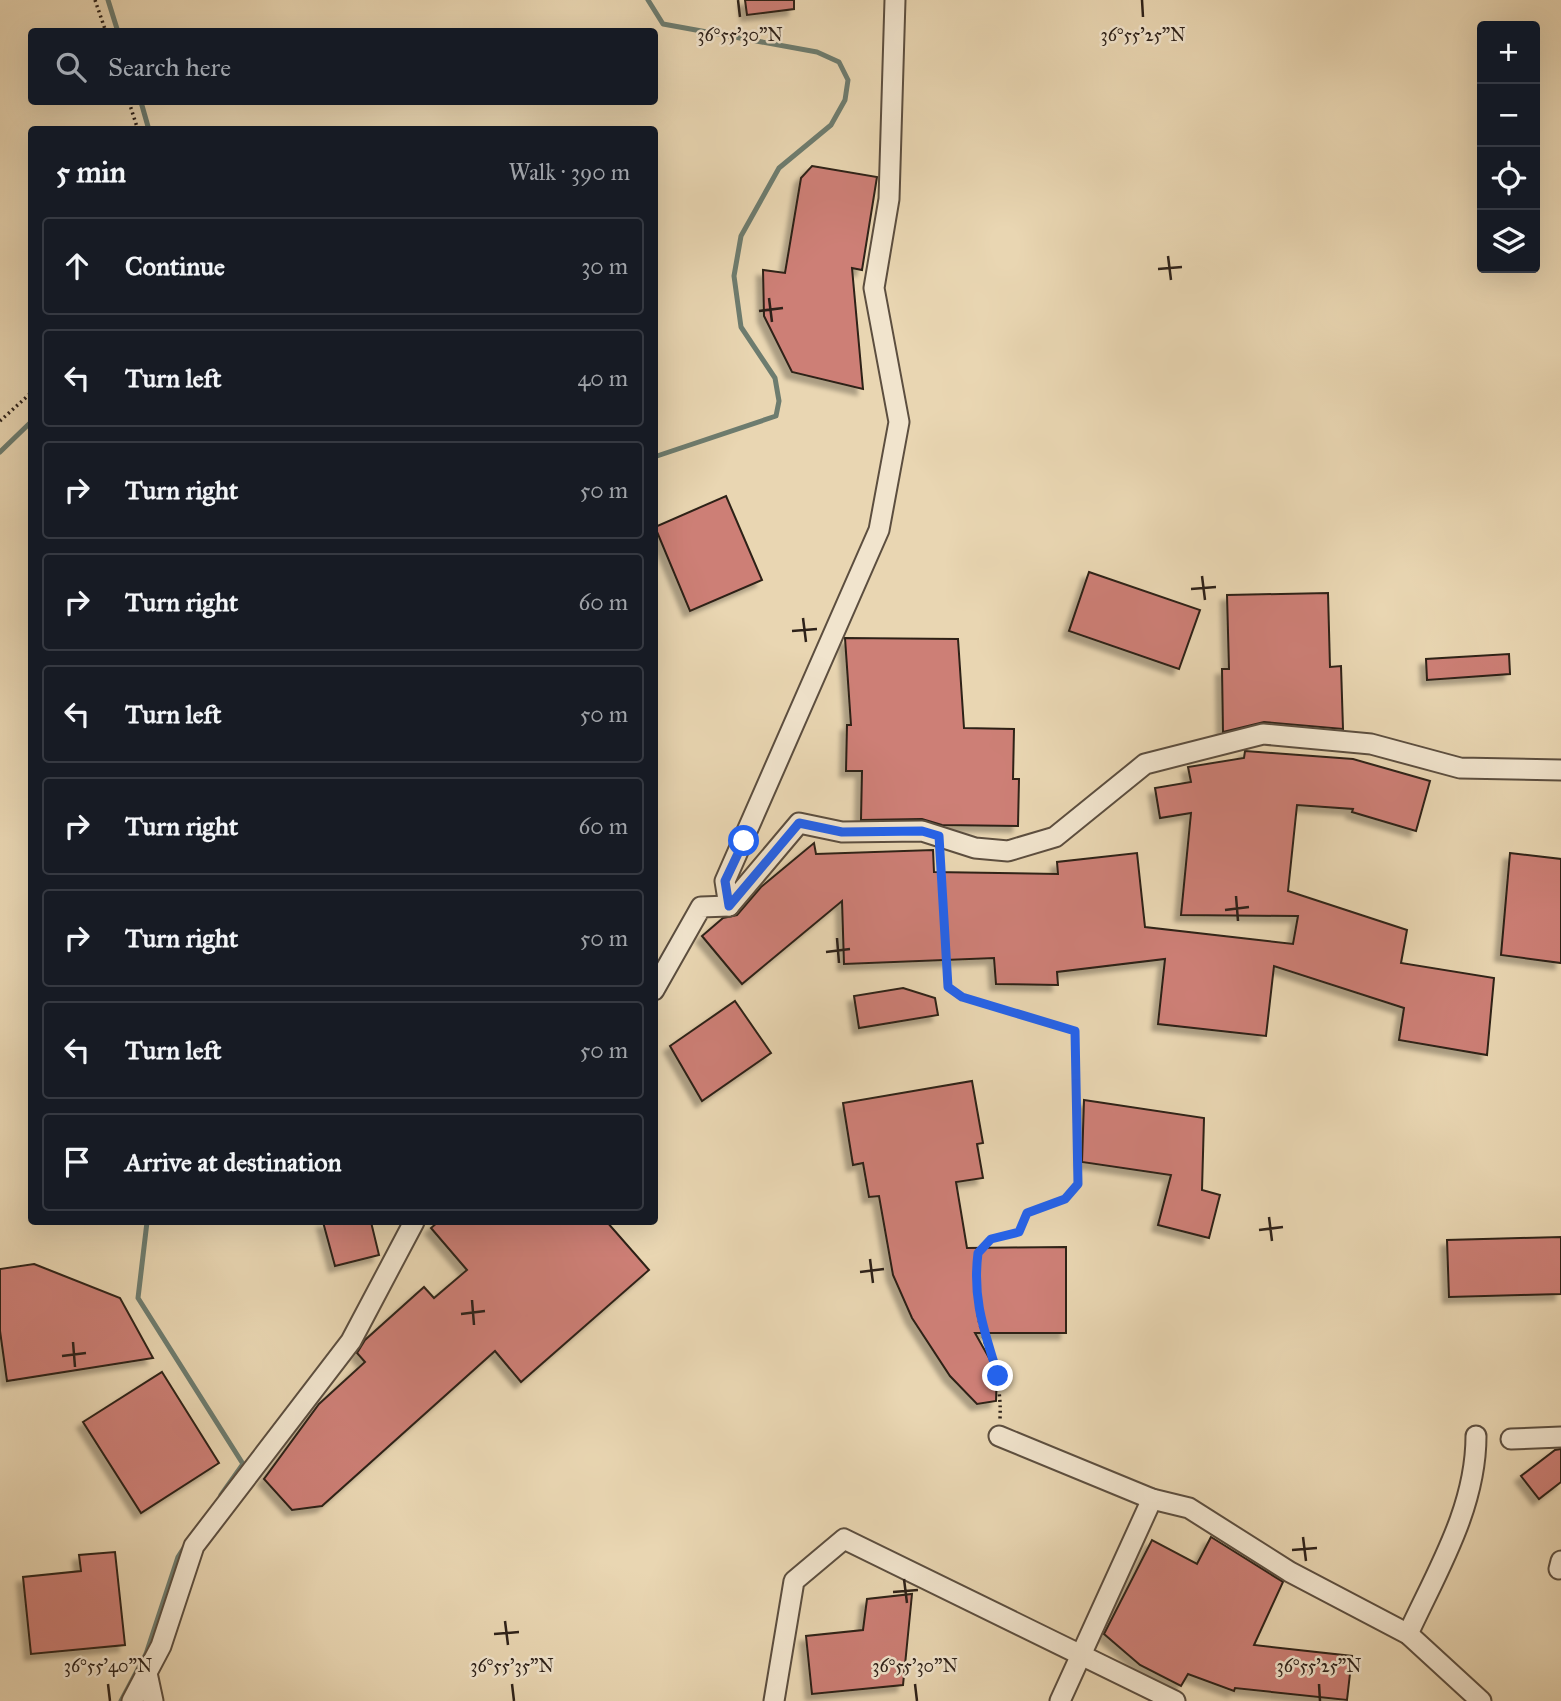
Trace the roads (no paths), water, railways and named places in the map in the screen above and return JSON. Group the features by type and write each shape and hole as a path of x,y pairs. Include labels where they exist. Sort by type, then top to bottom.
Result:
{"street":[{"path":"729,906 725,881 879,530 899,422 874,288 889,200 895,0"},
{"path":"658,983 701,907 729,906 799,823 842,832 922,831 975,848 1008,851 1055,837 1146,764 1263,734 1371,744 1460,768 1561,770"},
{"path":"132,1701 161,1646 194,1546 351,1341 412,1225"},
{"path":"999,1436 1153,1499 1189,1508 1290,1572 1408,1634 1481,1701"},
{"path":"1408,1634 1468,1500 1475,1467 1476,1436"},
{"path":"1511,1439 1561,1437"},
{"path":"1060,1701 1153,1499"},
{"path":"774,1701 794,1581 844,1539 1175,1701"},
{"path":"147,1673 153,1701"}],"waterway":[{"path":"108,0 117,28"},
{"path":"648,0 663,24 817,52 839,62 848,80 845,100 831,125 779,168 741,236 734,276 741,327 775,378 779,401 776,416 658,456"},
{"path":"142,105 148,126"},
{"path":"0,452 28,425"},
{"path":"147,1225 138,1298 243,1464 221,1495"},
{"path":"121,1701 146,1654 178,1557 185,1546"}]}
